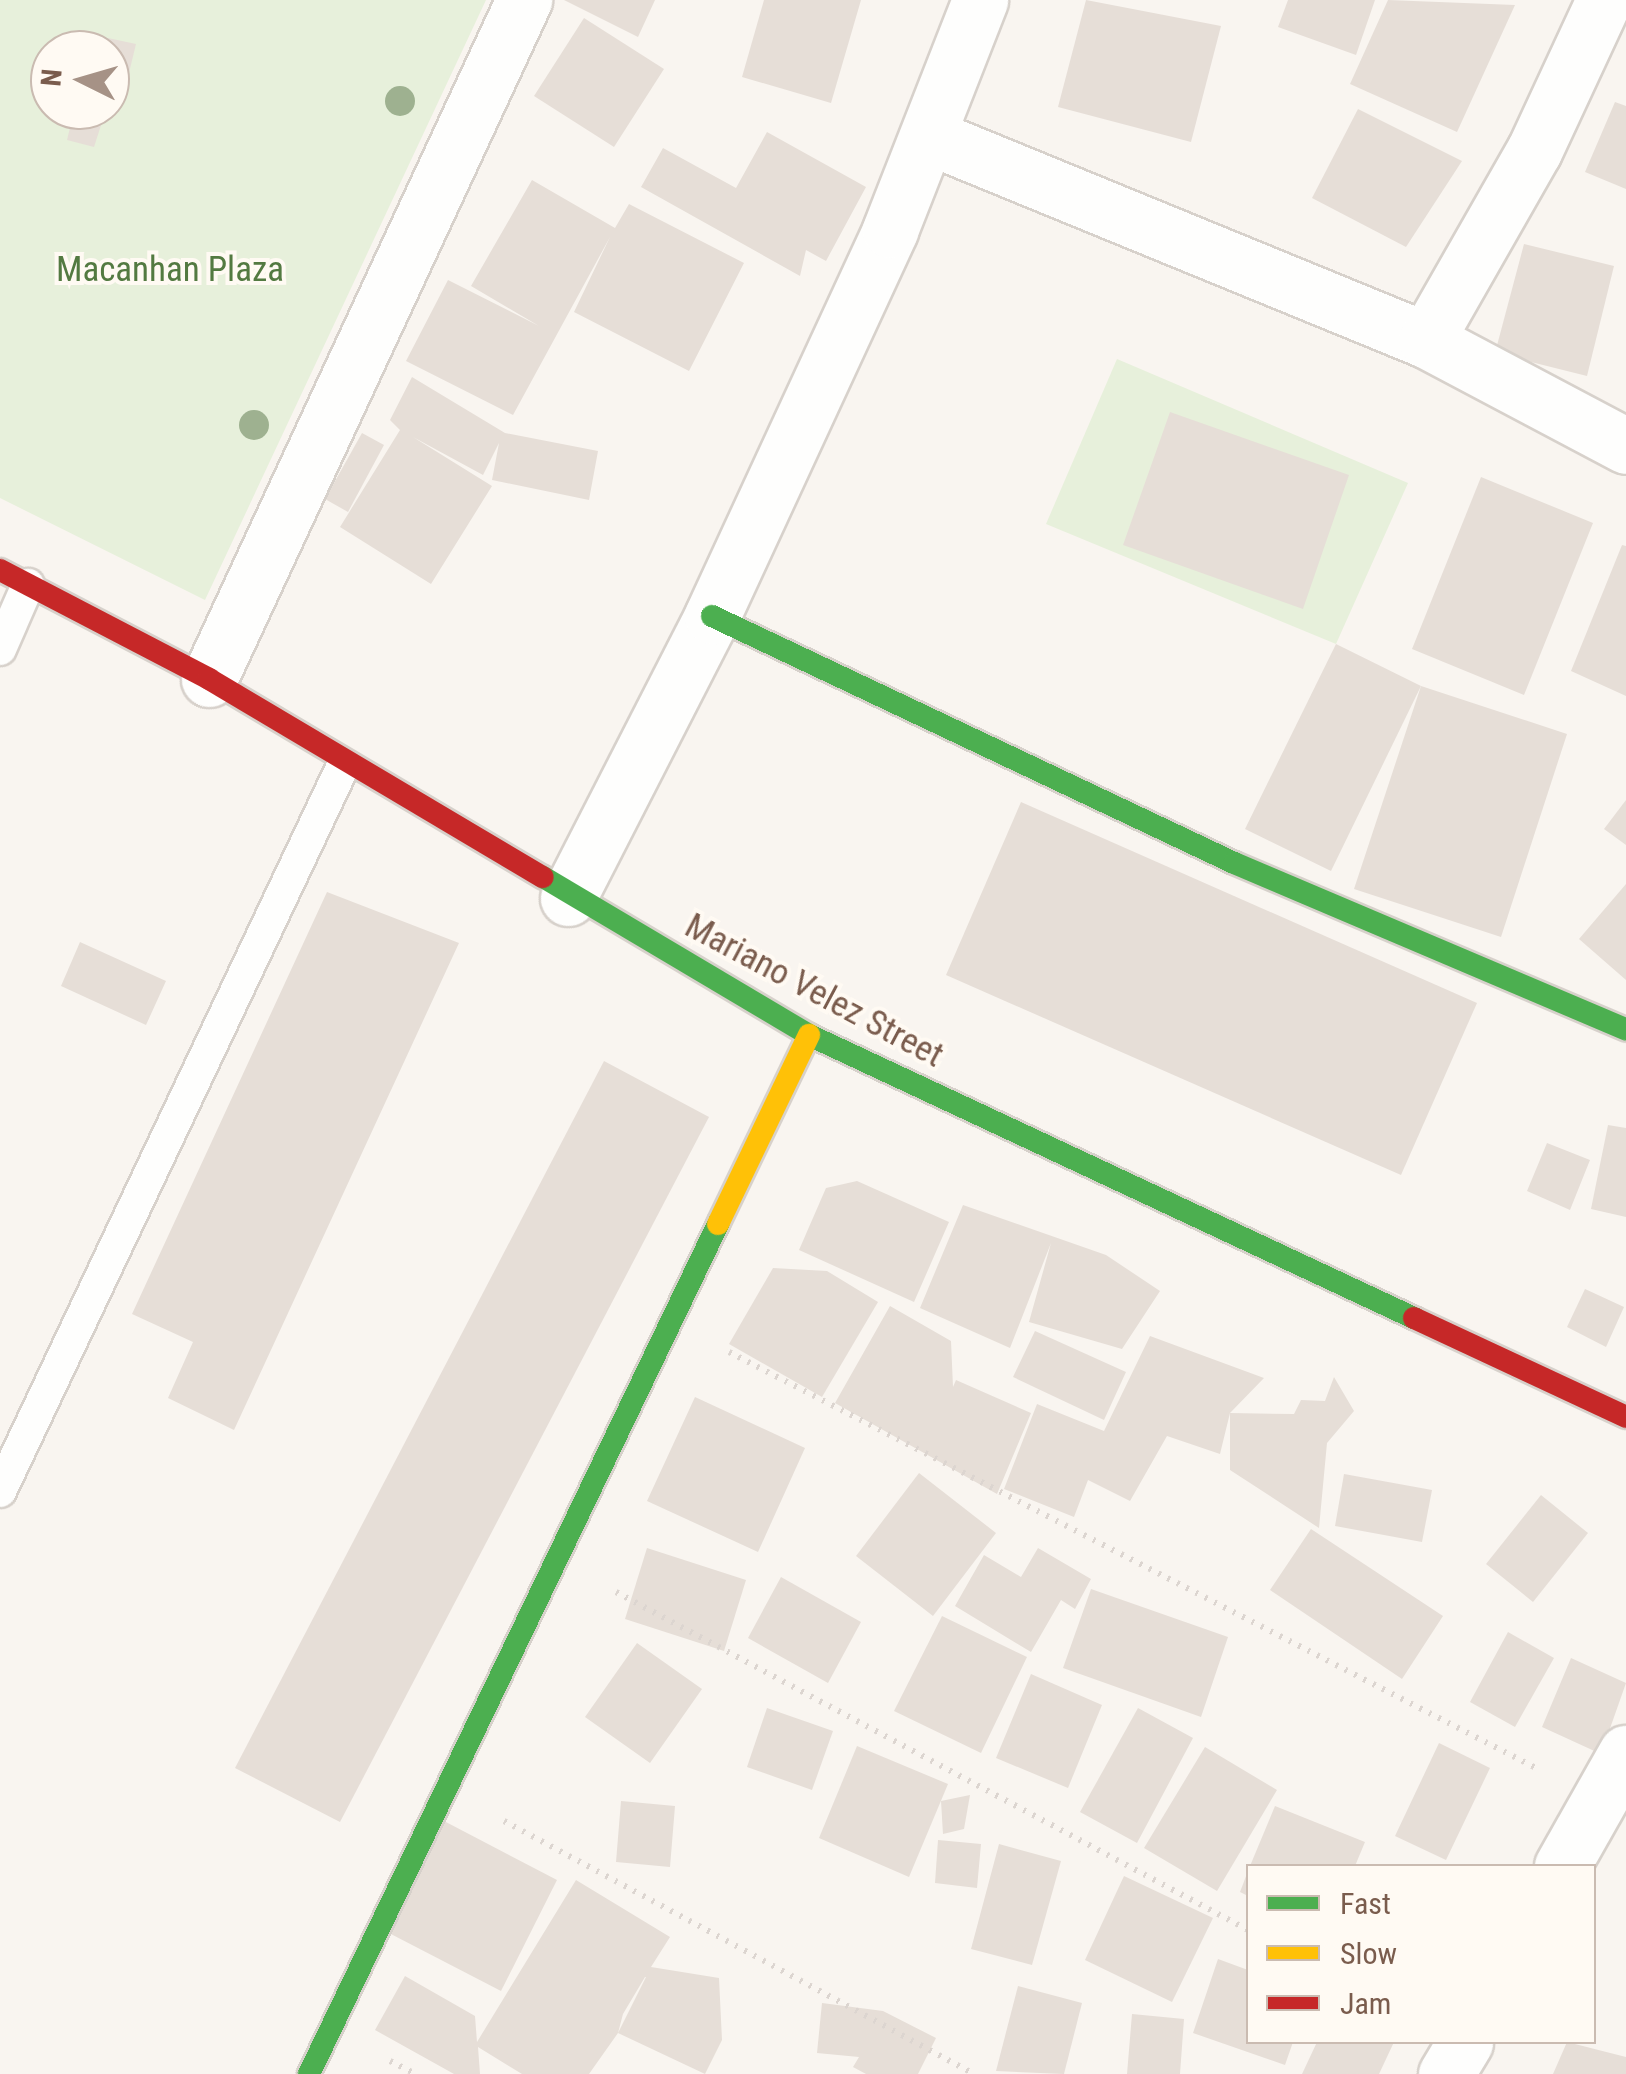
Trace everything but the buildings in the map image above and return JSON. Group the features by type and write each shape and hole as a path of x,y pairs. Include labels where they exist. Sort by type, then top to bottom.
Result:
{"street":[{"path":"210,679 524,0"},
{"path":"568,898 712,616 928,136 980,0"},
{"path":"1426,340 1534,151 1604,0"},
{"path":"928,136 1426,340 1626,446"},
{"name":"Mariano Velez Street","path":"14,577 210,679 342,766 809,1035 1626,1417"},
{"path":"712,616 1234,863 1626,1029"},
{"path":"309,2074 809,1035"},
{"path":"1563,1864 1626,1753"},
{"path":"1446,2074 1464,2044"}],"lane":[{"path":"0,649 14,577"},
{"path":"0,1490 342,766"}],"path":[{"path":"668,1322 1598,1801"},
{"path":"554,1558 1246,1929"},
{"path":"446,1790 974,2074"}],"green space":[{"name":"Macanhan Plaza","path":"0,0 486,0 205,600 0,498"},
{"path":"1117,359 1408,483 1336,644 1046,524"}],"traffic: fast":[{"path":"712,616 1234,863 1626,1029"},
{"path":"543,877 809,1035 1414,1318"},
{"path":"309,2074 718,1224"}],"traffic: slow":[{"path":"718,1224 809,1035"}],"traffic: jam":[{"path":"0,570 209,679 543,877"},
{"path":"1414,1318 1626,1417"}]}
